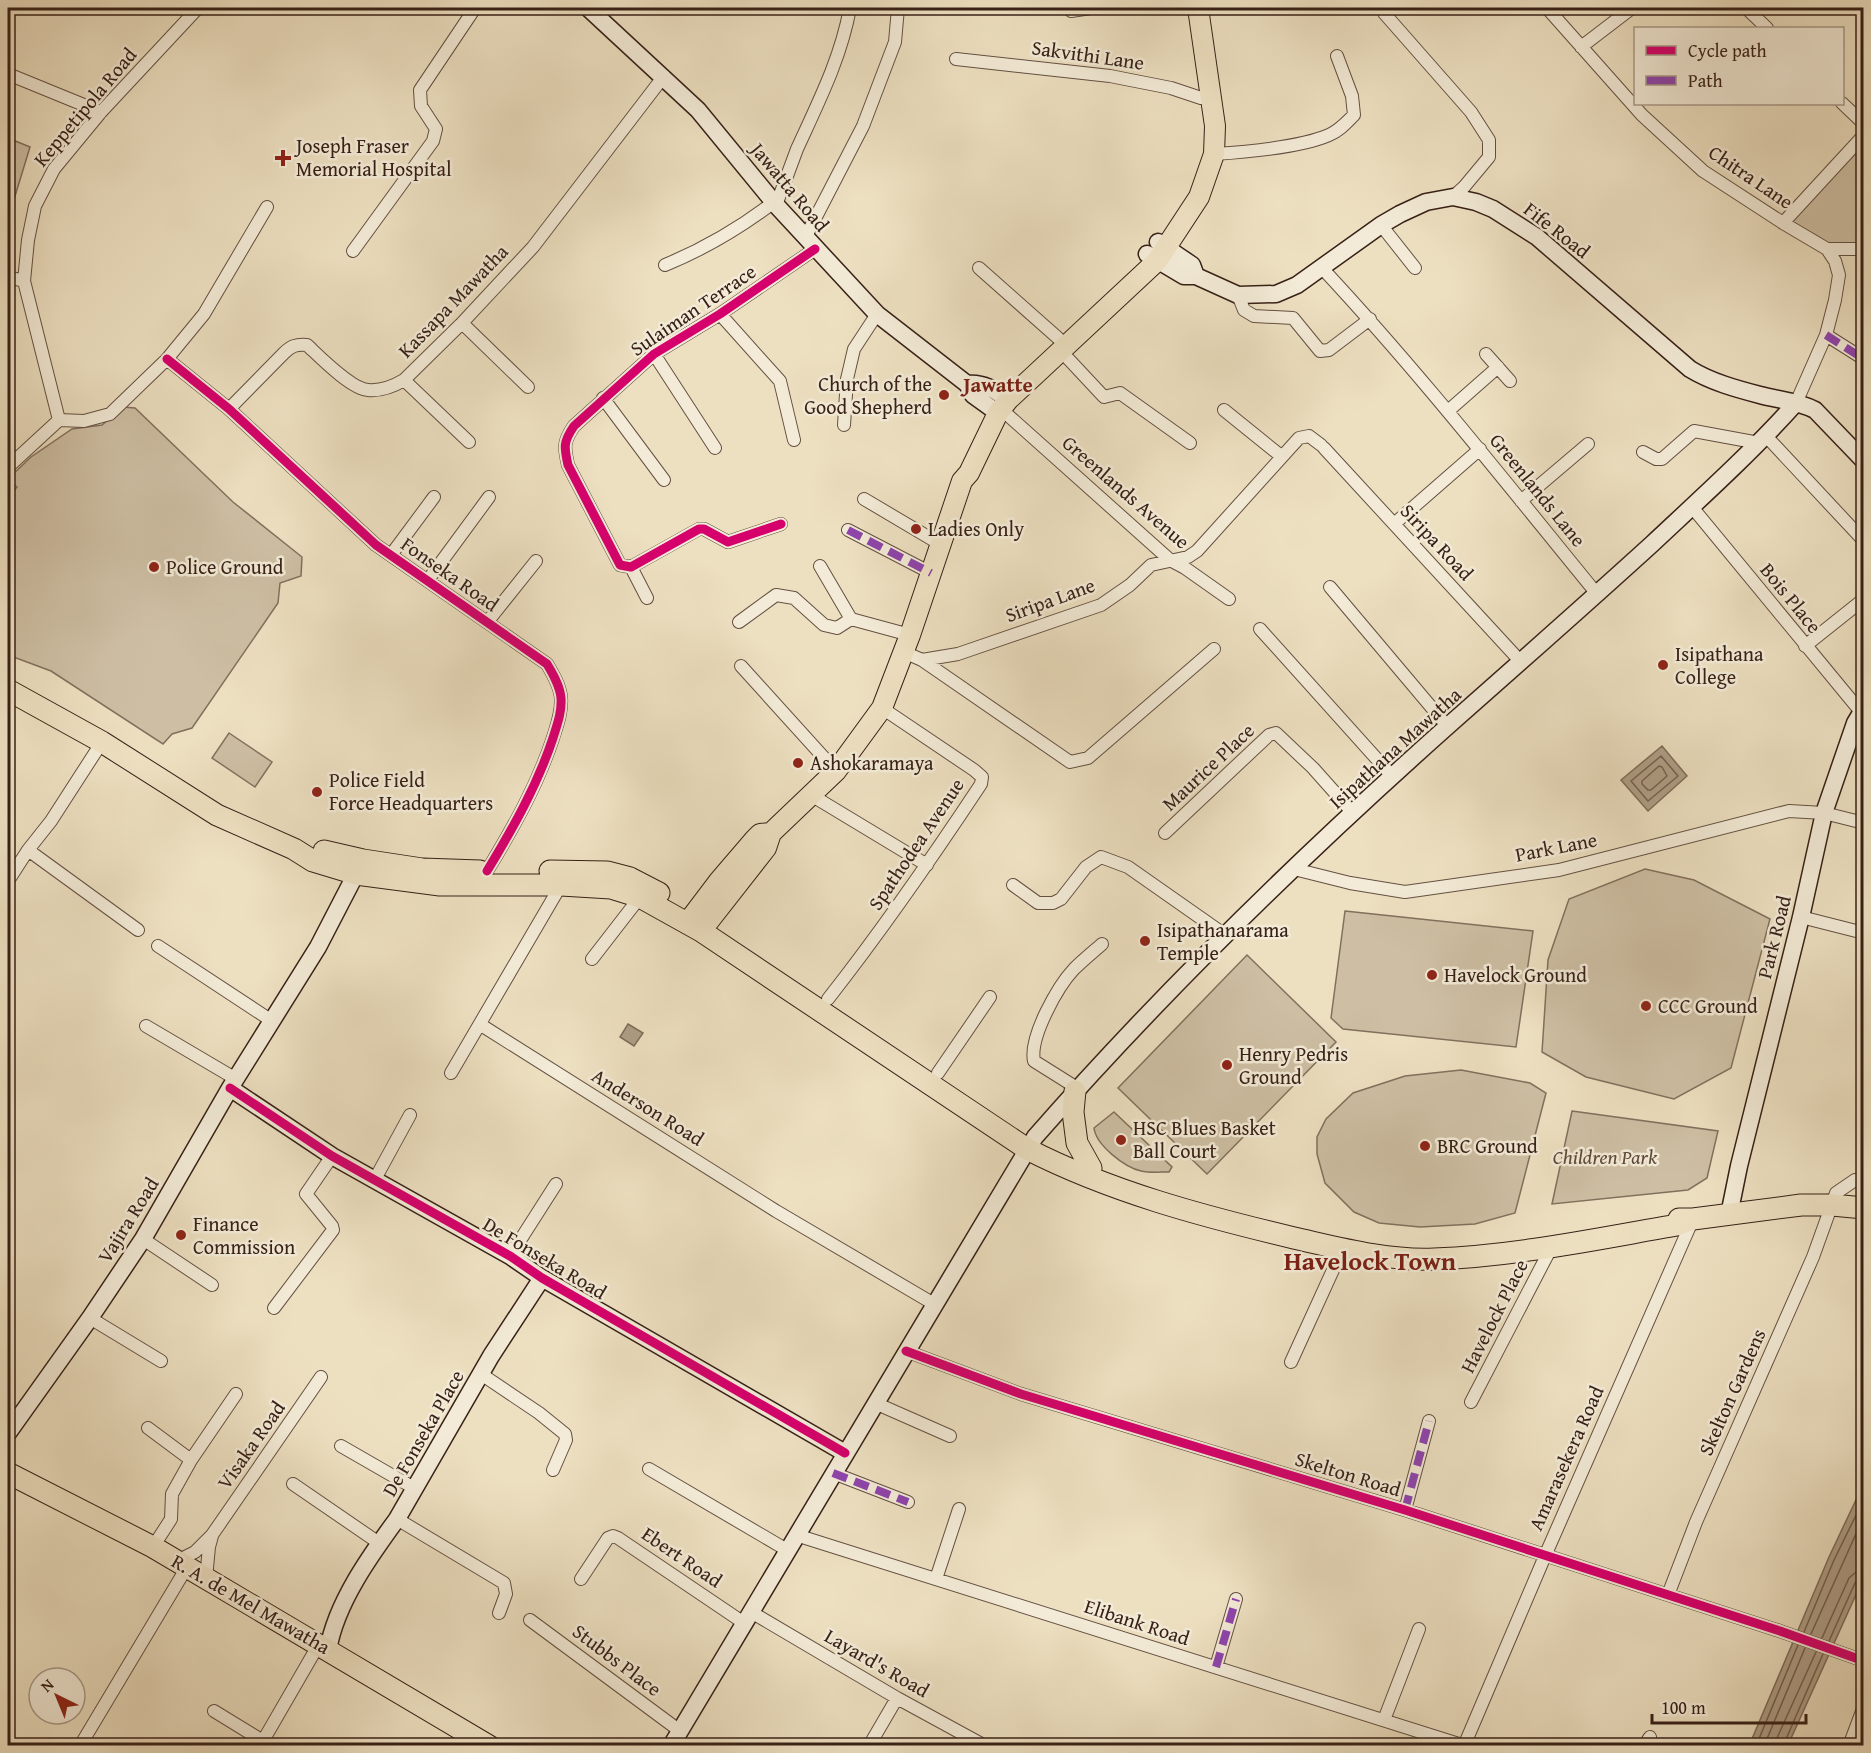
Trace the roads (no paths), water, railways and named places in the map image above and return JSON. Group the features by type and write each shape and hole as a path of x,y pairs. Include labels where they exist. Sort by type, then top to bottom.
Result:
{"highway":[{"path":"8,690 102,742 217,815 294,849 308,847 360,867 440,885 561,885 610,888 640,897 698,921 1074,1173 1158,1202 1263,1230 1343,1248 1381,1255 1431,1259 1507,1254 1551,1248 1677,1225 1693,1219"},
{"path":"360,867 607,872 630,878 828,999 938,1073 1031,1143 1091,1168 1149,1188 1288,1226 1402,1246 1431,1248 1493,1245 1546,1239 1643,1219 1693,1219 1801,1205 1863,1208"},
{"path":"1076,1089 1073,1112 1077,1143 1091,1168"},
{"name":"R. A. de Mel Mawatha","path":"8,1473 153,1547 489,1746"}],"main road":[{"name":"Jawatta Road","path":"588,8 664,76 698,110 775,204 876,314 967,384 981,384 998,404"},
{"path":"698,921 755,839 760,834 771,833 836,771 882,708 907,644 962,481 969,473 998,404 1158,251 1199,197 1214,154 1215,126 1188,8"},
{"path":"1158,251 1204,154 1207,98 1198,8"},
{"name":"Fife Road","path":"1158,251 1191,265 1196,276 1238,295 1276,294 1298,285 1381,225 1426,202 1453,197 1476,202 1493,209 1537,237 1690,369 1702,376 1759,395 1806,405 1815,410 1863,461"},
{"name":"Isipathana Mawatha","path":"675,1738 1031,1143 1076,1089 1226,935 1294,869 1692,507 1762,440 1796,403"},
{"name":"Park Road","path":"1729,1215 1824,813 1840,761 1862,711"},
{"name":"Vajira Road","path":"8,1434 143,1239 233,1084 318,947 360,867"},
{"name":"De Fonseka Road","path":"233,1084 332,1156 845,1453"},
{"name":"De Fonseka Place","path":"317,1643 331,1633 340,1609 379,1544 397,1519 481,1374 542,1278"},
{"name":"De Fonseka Place","path":"317,1643 321,1627 340,1609"}],"street":[{"name":"Keppetipola Road","path":"59,420 24,281 28,240 35,206 54,169 101,112 198,8"},
{"path":"352,250 433,141 436,129 421,106 420,90 475,8"},
{"path":"665,265 698,251 775,204 827,85 850,8"},
{"path":"810,244 863,126 895,42 898,8"},
{"path":"1068,8 1071,10 1091,8"},
{"name":"Chitra Lane","path":"1547,8 1641,115 1703,171 1827,249"},
{"path":"1581,47 1632,8"},
{"path":"1746,8 1766,27"},
{"path":"1384,13 1471,112 1490,140 1489,157 1453,197"},
{"path":"1214,154 1294,144 1328,135 1344,126 1354,115 1352,96 1336,56"},
{"name":"Sakvithi Lane","path":"956,59 1110,76 1171,87 1207,98"},
{"path":"8,74 101,112"},
{"name":"Kassapa Mawatha","path":"230,409 284,352 298,344 306,345 357,387 368,390 393,386 404,380 462,323 533,247 664,76"},
{"path":"1844,105 1863,124"},
{"path":"1783,223 1863,135"},
{"path":"8,467 59,420 84,421 110,414 167,359 204,314 267,207"},
{"path":"1381,225 1416,268"},
{"name":"Sulaiman Terrace","path":"631,567 620,565 568,465 564,450 565,439 574,426 603,398 654,354 720,314 810,244"},
{"path":"1796,403 1826,335 1839,275 1835,261 1827,249"},
{"path":"1827,249 1863,249"},
{"path":"979,268 1059,344 1104,397 1120,393 1190,443"},
{"name":"Greenlands Lane","path":"1322,268 1370,319 1448,411 1597,594"},
{"path":"8,277 24,281"},
{"path":"1238,295 1244,310 1254,315 1293,318 1320,351 1329,350 1370,319"},
{"path":"720,314 780,381 794,441"},
{"path":"844,425 847,379 854,349 876,314"},
{"path":"462,323 528,387"},
{"path":"1826,335 1863,359"},
{"path":"654,354 715,448"},
{"path":"1486,354 1510,381"},
{"name":"Fonseka Road","path":"167,359 230,409 376,545 547,664 556,679 561,697 560,717 544,766 518,819 487,871"},
{"path":"1448,411 1497,367"},
{"path":"404,380 469,442"},
{"path":"603,398 664,480"},
{"name":"Greenlands Avenue","path":"998,404 1170,560 1229,599"},
{"path":"1224,410 1281,456"},
{"path":"1643,452 1656,459 1662,459 1694,431 1762,440 1863,542"},
{"name":"Siripa Lane","path":"922,660 958,654 1101,605 1130,585 1150,565 1188,557 1197,551 1281,456 1299,438 1309,436"},
{"name":"Siripa Road","path":"1309,436 1323,447 1521,662"},
{"path":"1521,501 1588,444"},
{"path":"1394,524 1480,449"},
{"path":"391,555 434,497"},
{"path":"428,580 489,497"},
{"path":"864,499 940,544"},
{"name":"Bois Place","path":"1692,507 1805,646 1862,711"},
{"path":"647,598 631,567 699,529 728,542 781,524"},
{"path":"848,530 931,573"},
{"path":"488,621 536,561"},
{"path":"820,566 851,619 907,644 922,660 1070,762 1088,758 1214,649"},
{"path":"1330,587 1448,727"},
{"path":"739,622 776,595 794,598 824,625 837,628 851,619"},
{"path":"1805,646 1863,599"},
{"path":"1260,629 1393,777"},
{"path":"741,666 836,771"},
{"name":"Spathodea Avenue","path":"828,999 873,942 981,784 982,777 974,770 882,708"},
{"name":"Maurice Place","path":"1165,833 1269,735 1276,733 1313,768 1353,813"},
{"path":"8,881 28,850 51,821 102,742"},
{"path":"811,795 927,865"},
{"name":"Park Lane","path":"1294,869 1350,883 1405,892 1559,870 1789,812 1824,813 1863,823"},
{"path":"28,850 138,930"},
{"path":"1013,885 1038,903 1053,903 1061,899 1086,867 1101,857 1128,867 1226,935"},
{"path":"451,1073 561,885"},
{"path":"592,959 640,897"},
{"path":"1801,917 1863,933"},
{"path":"1076,1089 1034,1061 1032,1053 1037,1034 1053,1000 1073,970 1102,944"},
{"path":"158,946 272,1021"},
{"path":"938,1073 990,997"},
{"name":"Anderson Road","path":"481,1025 776,1211 934,1304"},
{"name":"De Fonseka Road","path":"146,1026 233,1084"},
{"path":"375,1179 410,1114"},
{"path":"274,1308 333,1230 306,1194 332,1156"},
{"name":"Skelton Gardens","path":"1668,1595 1696,1522 1813,1257 1836,1193 1855,1180 1863,1181"},
{"path":"510,1257 556,1184"},
{"name":"Amarasekera Road","path":"1464,1745 1693,1219"},
{"path":"143,1239 212,1285"},
{"path":"1291,1362 1343,1248"},
{"name":"Havelock Place","path":"1472,1402 1551,1248"},
{"path":"90,1318 161,1360"},
{"name":"Skelton Road","path":"906,1351 1021,1394 1405,1510 1780,1631 1863,1661"},
{"path":"481,1374 539,1413 565,1434 566,1440 553,1470"},
{"name":"Visaka Road","path":"80,1746 182,1564 212,1535 321,1377"},
{"path":"153,1547 171,1519 172,1494 190,1460 236,1394"},
{"path":"875,1403 951,1436"},
{"path":"1405,1510 1429,1421"},
{"path":"148,1428 190,1460"},
{"path":"341,1446 414,1488"},
{"path":"649,1469 787,1550"},
{"path":"833,1473 908,1502"},
{"path":"293,1484 379,1544"},
{"path":"936,1579 959,1509"},
{"path":"397,1519 504,1583 506,1594 499,1613"},
{"name":"Visaka Road","path":"206,1578 212,1535"},
{"name":"Elibank Road","path":"796,1535 1464,1745"},
{"name":"Ebert Road","path":"581,1580 608,1538 613,1536 747,1617"},
{"path":"1216,1667 1236,1599"},
{"name":"Layard's Road","path":"747,1617 985,1746"},
{"name":"Stubbs Place","path":"530,1620 675,1738"},
{"path":"1384,1720 1419,1629"},
{"name":"De Fonseka Place","path":"265,1744 317,1643"},
{"path":"869,1746 897,1698"},
{"path":"1849,1746 1859,1726 1863,1706"},
{"path":"214,1711 265,1744"}],"water":[{"path":"1662,746 1687,776 1648,811 1621,780"},
{"path":"628,1024 643,1033 634,1046 620,1037"},
{"path":"1863,1485 1863,1579 1788,1745 1749,1746 1829,1557"}],"place":[{"name":"Joseph Fraser Memorial Hospital","path":"283,158"},
{"name":"Church of the Good Shepherd","path":"944,395"},
{"name":"Ladies Only","path":"916,529"},
{"name":"Police Ground","path":"154,567"},
{"name":"Isipathana College","path":"1663,665"},
{"name":"Ashokaramaya","path":"798,763"},
{"name":"Police Field Force Headquarters","path":"317,792"},
{"name":"Isipathanarama Temple","path":"1145,941"},
{"name":"Havelock Ground","path":"1432,975"},
{"name":"CCC Ground","path":"1646,1006"},
{"name":"Henry Pedris Ground","path":"1227,1065"},
{"name":"HSC Blues Basket Ball Court","path":"1121,1140"},
{"name":"BRC Ground","path":"1425,1146"},
{"name":"Finance Commission","path":"181,1235"}],"district":[{"name":"Jawatte","path":"998,385"},
{"name":"Havelock Town","path":"1370,1261"}],"park label":[{"name":"Children Park","path":"1605,1157"}]}
